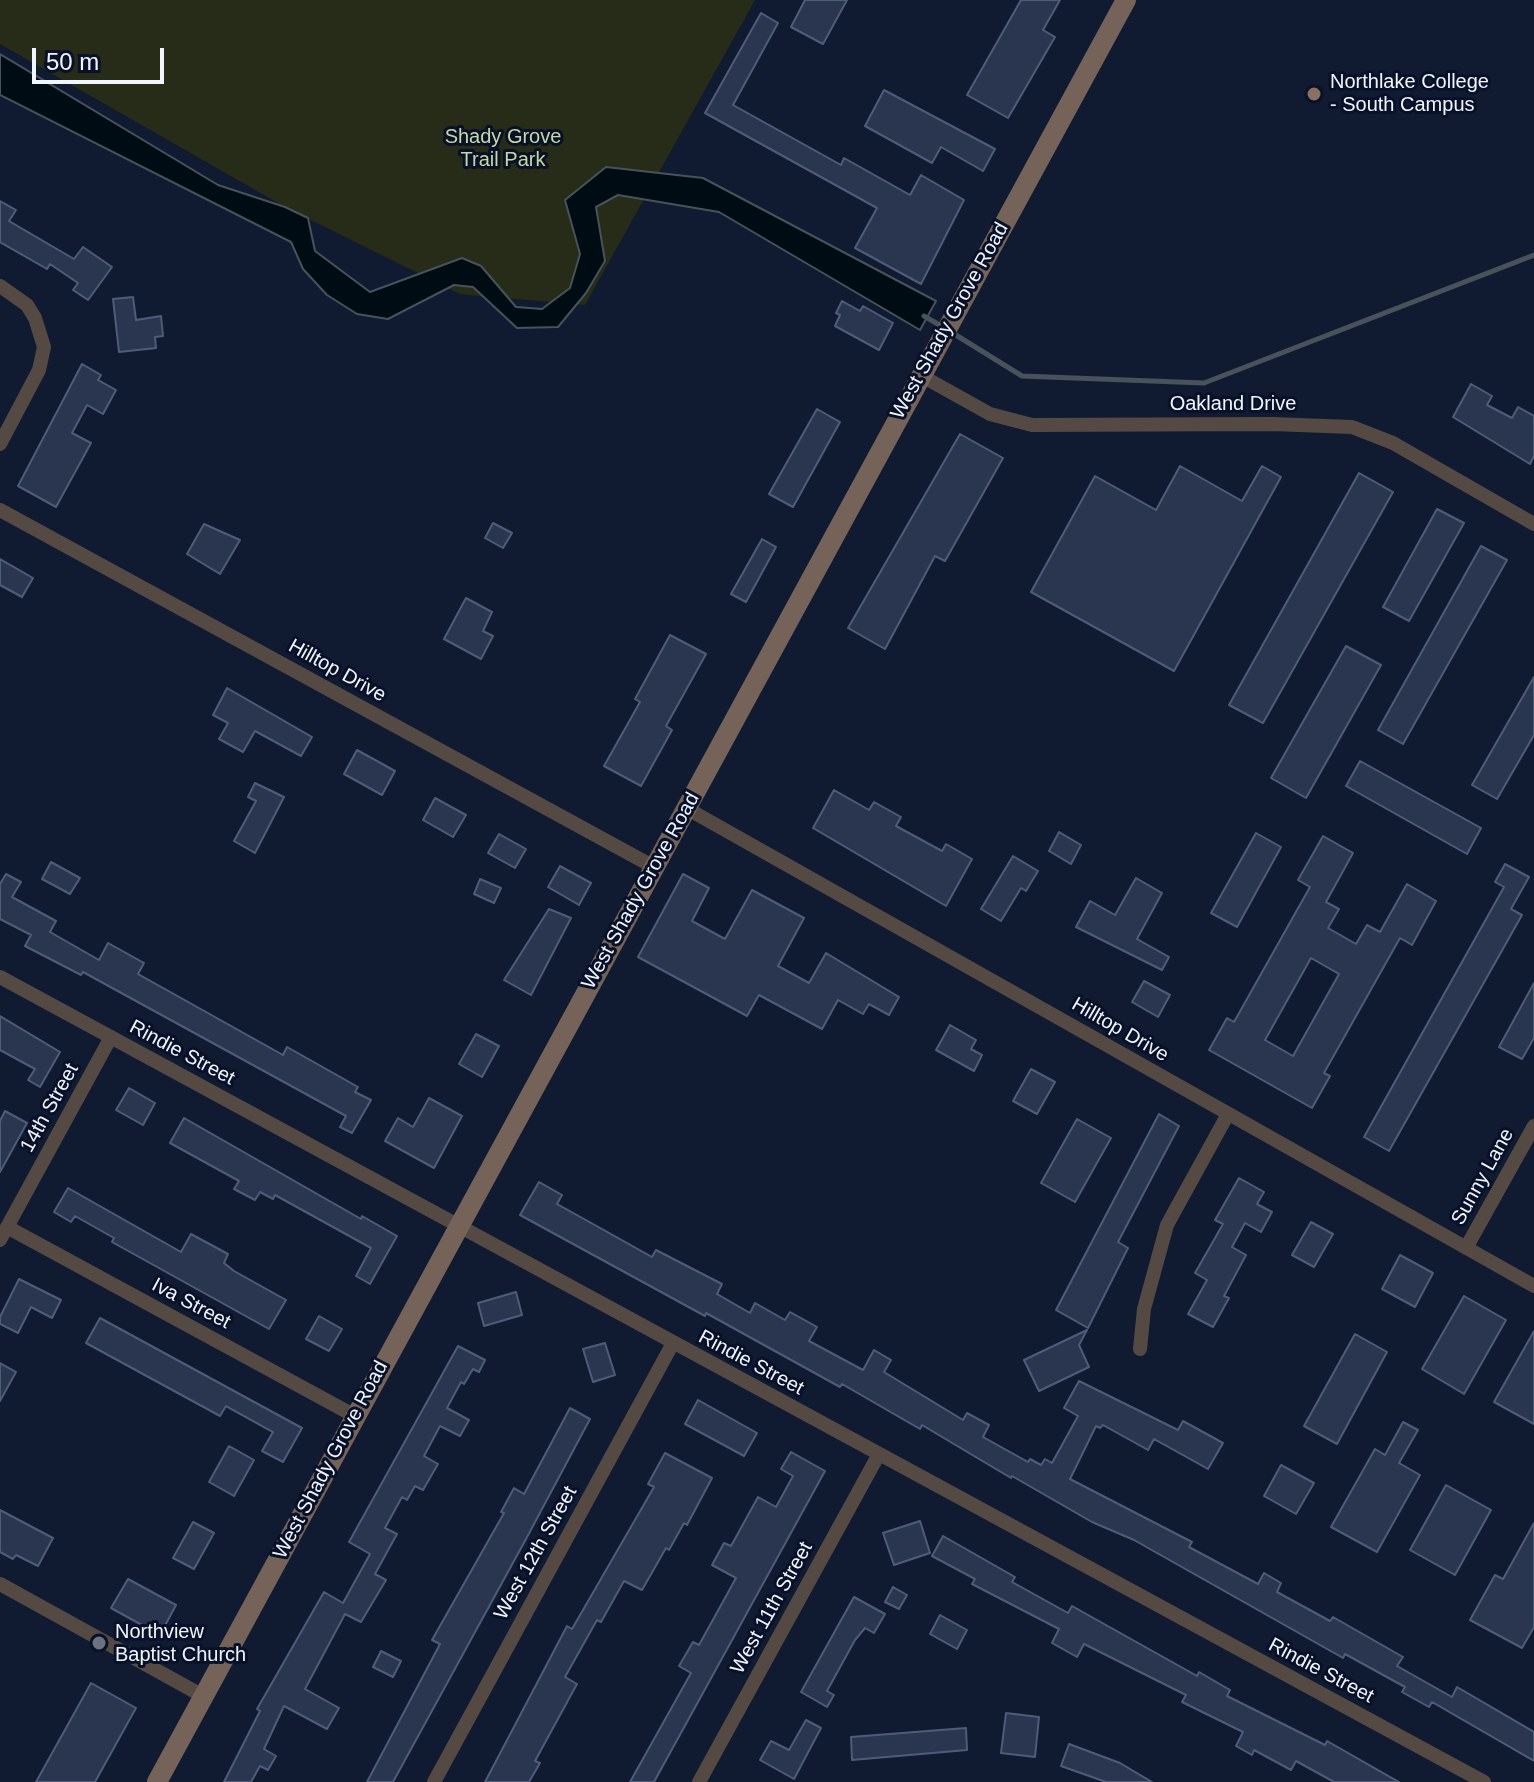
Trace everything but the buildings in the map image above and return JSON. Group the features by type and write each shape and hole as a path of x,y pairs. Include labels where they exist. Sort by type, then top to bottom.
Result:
{"main road":[{"name":"West Shady Grove Road","path":"157,1782 1126,0"}],"street":[{"path":"0,286 27,305 44,347 39,370 0,444"},
{"name":"Oakland Drive","path":"920,375 990,414 1032,425 1283,424 1352,427 1393,443 1534,524"},
{"name":"Hilltop Drive","path":"0,510 654,867"},
{"name":"Hilltop Drive","path":"686,808 1534,1286"},
{"name":"Rindie Street","path":"0,977 1484,1782"},
{"name":"14th Street","path":"4,1233 111,1037"},
{"path":"1140,1349 1144,1309 1167,1225 1228,1114"},
{"name":"Sunny Lane","path":"1466,1248 1534,1126"},
{"name":"Iva Street","path":"4,1233 355,1416"},
{"name":"West 12th Street","path":"434,1782 673,1343"},
{"name":"West 11th Street","path":"699,1782 879,1454"},
{"path":"0,1584 203,1696"}],"green space":[{"name":"Shady Grove Trail Park","path":"0,0 755,0 585,305 460,294 285,207 0,44"}],"shaded area":[{"path":"0,54 218,185 285,207 308,218 315,251 370,292 462,258 481,266 516,307 542,309 570,288 580,254 565,200 606,167 703,178 936,301 920,330 719,212 618,195 596,207 605,261 586,293 558,327 517,328 473,287 454,285 388,319 357,314 327,295 303,269 291,242 0,95"}],"waterway":[{"path":"951,332 1022,376 1204,383 1534,255"},
{"path":"924,316 943,327"}],"place":[{"name":"Northlake College - South Campus","path":"1314,94"},
{"name":"Northview Baptist Church","path":"99,1643"}]}
